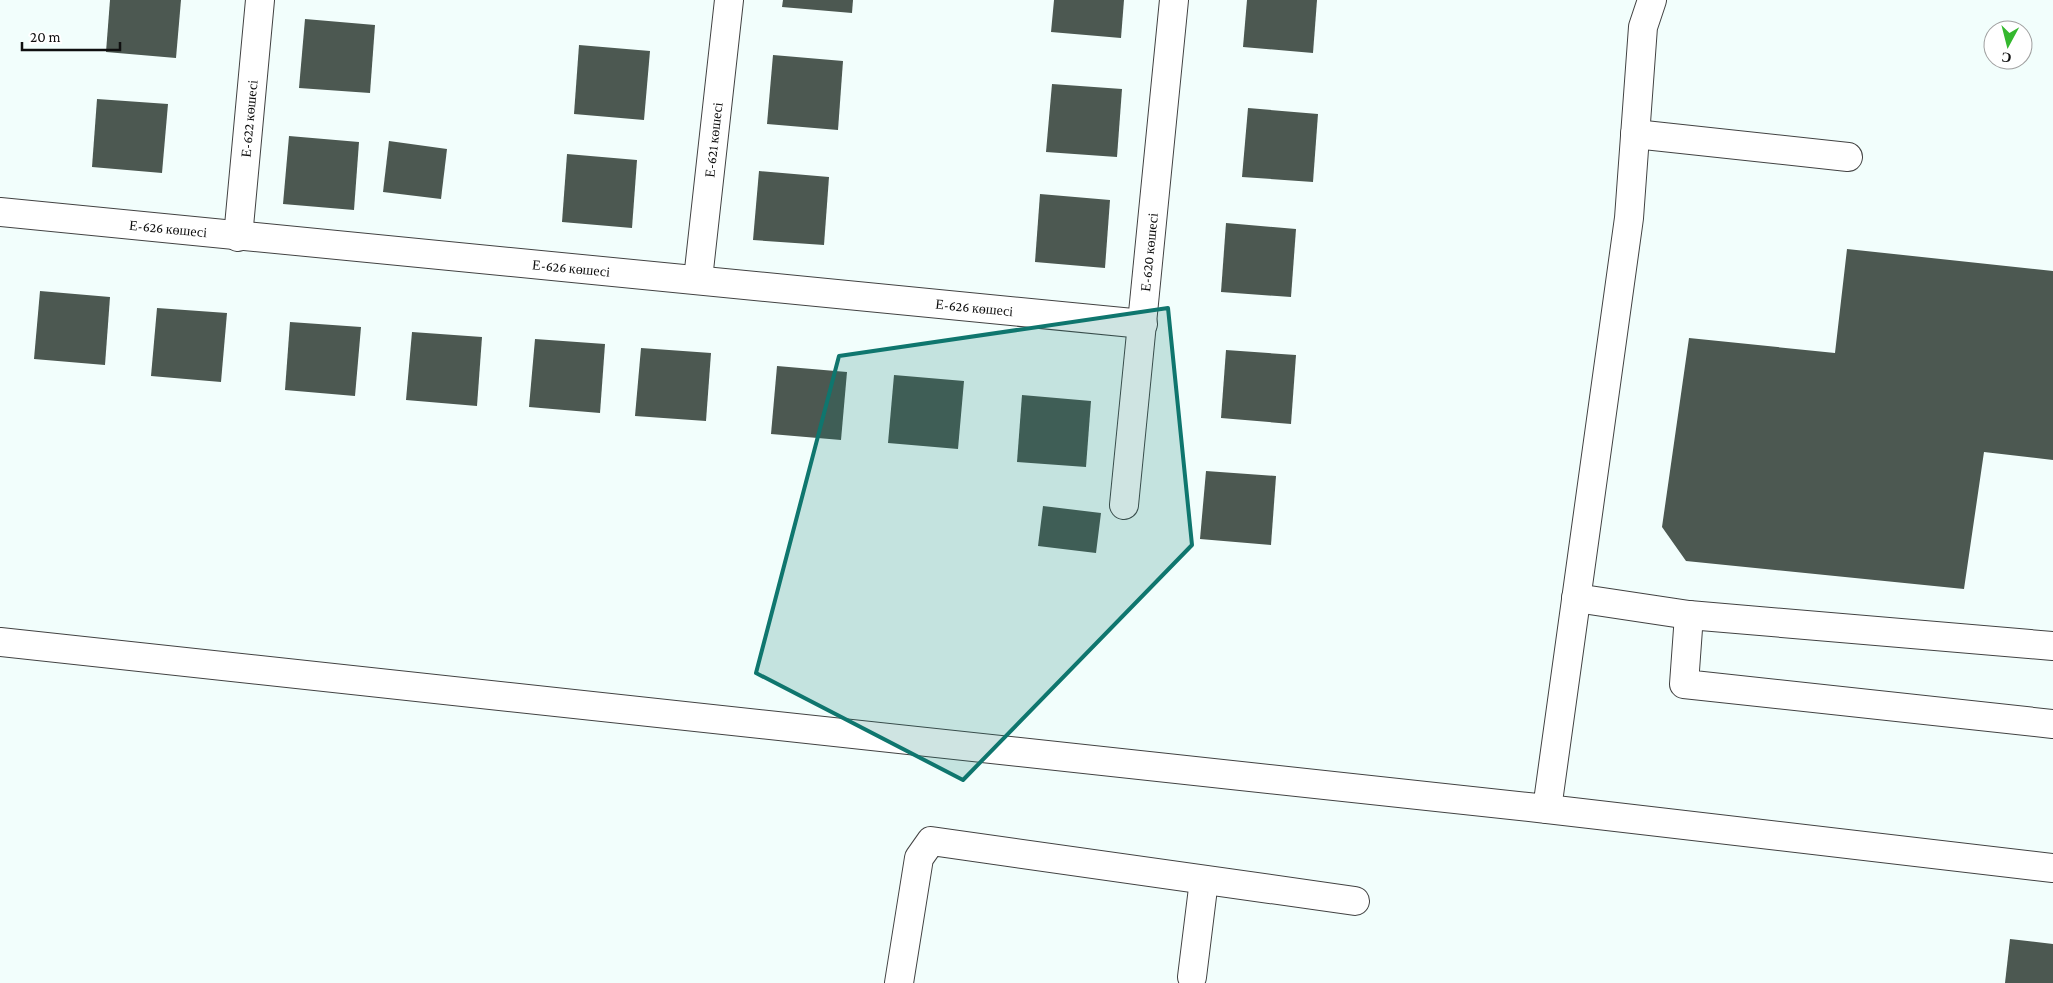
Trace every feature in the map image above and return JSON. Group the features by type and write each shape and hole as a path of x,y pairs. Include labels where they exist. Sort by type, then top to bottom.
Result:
{"street":[{"name":"Е-622 көшесі","path":"238,237 260,0"},
{"name":"Е-621 көшесі","path":"698,279 729,0"},
{"name":"Е-620 көшесі","path":"1124,505 1174,0"},
{"path":"1547,809 1629,218 1642,27 1652,0"},
{"path":"1634,134 1848,157"},
{"name":"Е-626 көшесі","path":"0,212 238,237 698,279 1143,324"},
{"path":"1576,598 1690,615 2053,646"},
{"path":"1690,615 1684,684 2053,724"},
{"path":"0,642 1547,809 2053,868"},
{"path":"899,983 919,858 931,841 1355,901"},
{"path":"1192,977 1204,880"}],"highlighted area":[{"path":"1168,308 1192,545 963,780 756,673 839,356"}],"building":[{"path":"110,0 181,0 176,58 106,52"},
{"path":"783,0 853,0 852,13 782,7"},
{"path":"1054,0 1124,0 1121,38 1051,32"},
{"path":"1247,0 1317,0 1313,53 1243,47"},
{"path":"305,19 375,25 370,93 299,88"},
{"path":"579,45 650,51 644,120 574,114"},
{"path":"773,55 843,61 838,130 767,124"},
{"path":"1052,84 1122,89 1117,157 1046,152"},
{"path":"97,99 168,104 162,173 92,167"},
{"path":"1248,108 1318,114 1313,182 1242,177"},
{"path":"289,136 359,142 354,210 283,204"},
{"path":"389,141 447,149 441,199 383,192"},
{"path":"567,154 637,160 632,228 562,222"},
{"path":"759,171 829,177 824,245 753,240"},
{"path":"1040,194 1110,200 1105,268 1035,262"},
{"path":"1226,223 1296,229 1291,297 1221,292"},
{"path":"1847,249 2053,271 2053,460 1984,452 1964,589 1686,561 1662,527 1689,338 1835,353"},
{"path":"40,291 110,297 105,365 34,359"},
{"path":"157,308 227,313 221,382 151,376"},
{"path":"290,322 361,327 355,396 285,390"},
{"path":"412,332 482,337 477,406 406,400"},
{"path":"535,339 605,344 600,413 529,407"},
{"path":"641,348 711,353 706,421 635,416"},
{"path":"1226,350 1296,355 1291,424 1221,418"},
{"path":"777,366 847,372 841,440 771,434"},
{"path":"894,375 964,381 958,449 888,443"},
{"path":"1022,395 1091,401 1086,467 1017,462"},
{"path":"1206,471 1276,476 1271,545 1200,539"},
{"path":"1043,506 1101,513 1096,553 1038,546"},
{"path":"2010,939 2053,944 2053,983 2005,983"}]}
